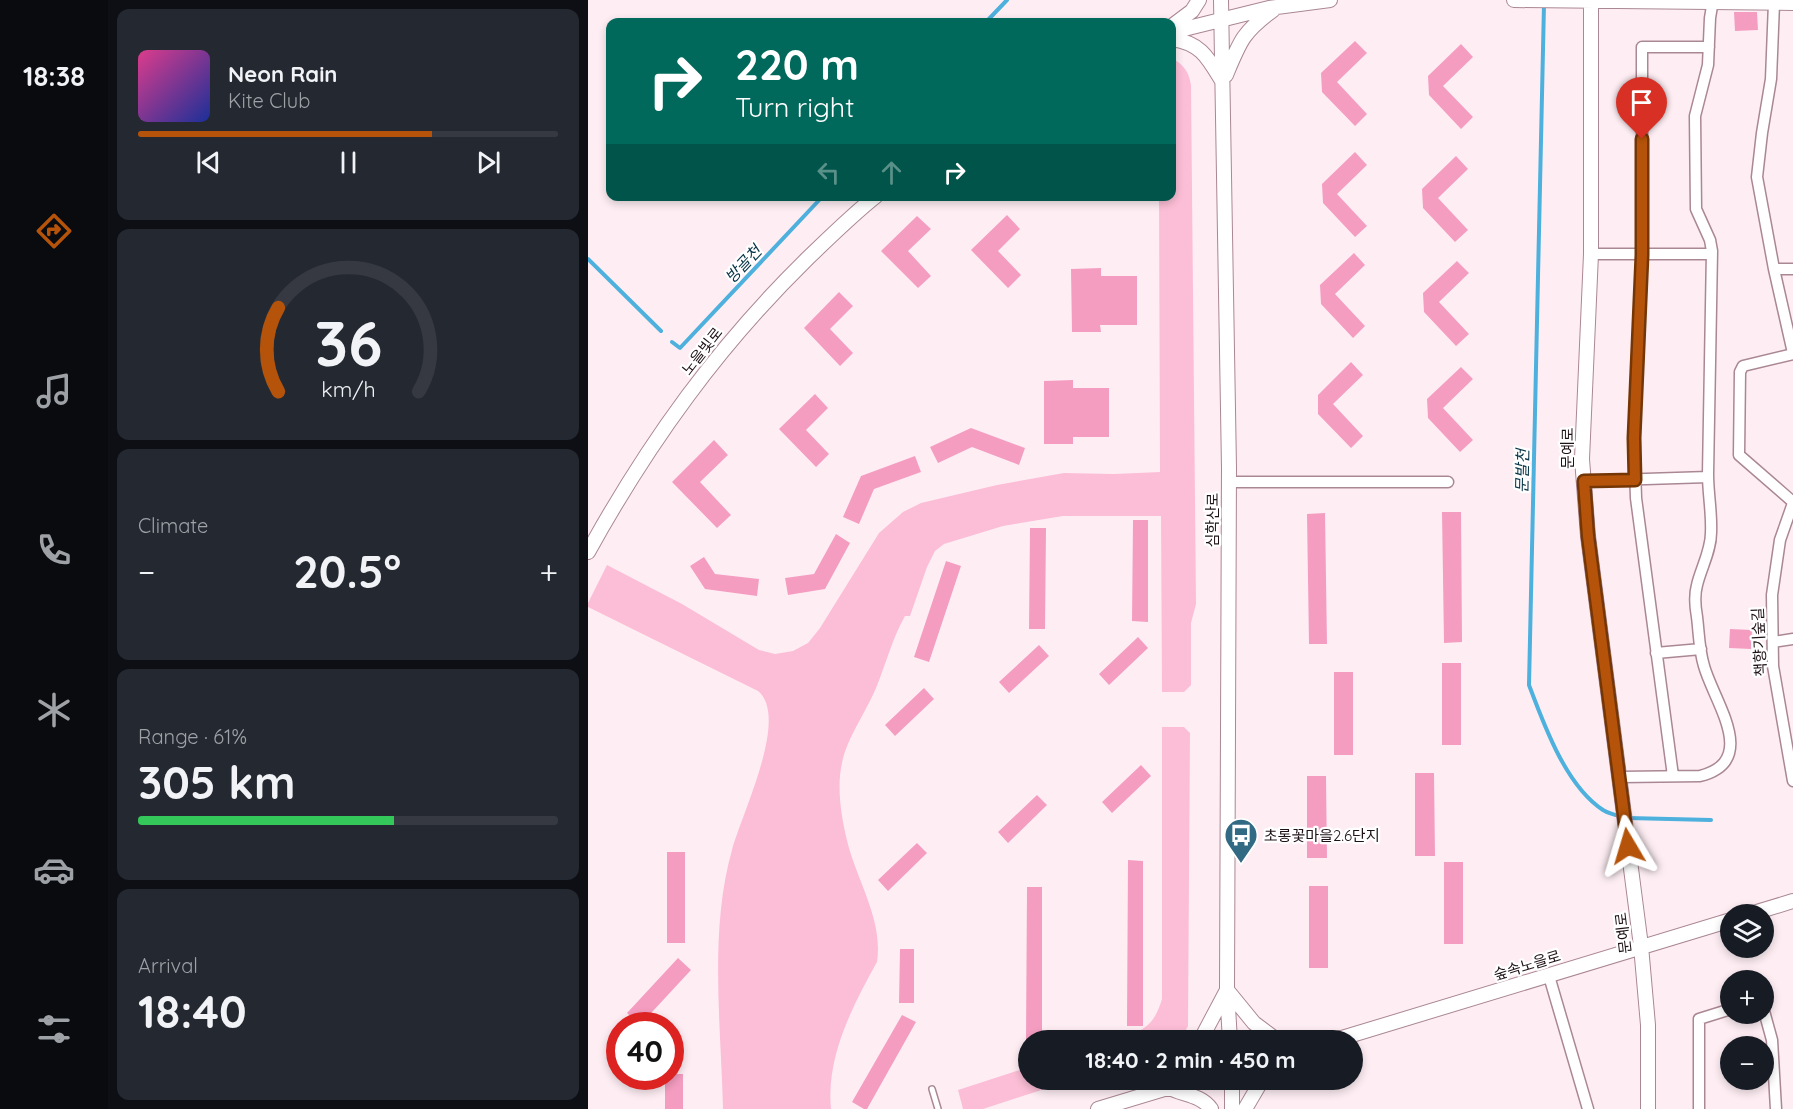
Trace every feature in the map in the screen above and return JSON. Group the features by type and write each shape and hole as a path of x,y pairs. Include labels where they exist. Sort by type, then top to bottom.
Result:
{"street":[{"path":"1176,23 1192,11 1199,0"},
{"name":"심학산로","path":"1221,0 1229,482 1227,990 1229,1030"},
{"path":"1256,0 1277,7"},
{"path":"1176,31 1277,7 1330,0"},
{"path":"1514,0 1793,3"},
{"name":"문예로","path":"1591,1 1591,254 1582,459 1588,536 1621,777 1641,946 1648,1025 1648,1109"},
{"path":"1621,777 1710,774 1724,766 1730,747 1727,723 1704,667 1695,594 1711,541 1708,477 1712,254 1710,240 1699,218 1696,200 1695,116 1708,65 1713,1"},
{"path":"1774,3 1771,79 1757,177 1793,353 1743,366 1740,372 1739,455 1793,502"},
{"path":"1222,82 1243,37 1256,23 1277,7"},
{"path":"1176,39 1185,40 1197,47 1207,57 1222,82"},
{"path":"1673,776 1635,480 1634,438 1642,255 1642,47 1709,46"},
{"name":"노을빛로","path":"588,552 656,438 718,356 754,312 796,269 839,227 870,201"},
{"path":"1591,254 1712,254"},
{"path":"1774,269 1793,269"},
{"path":"1584,481 1708,477"},
{"path":"1229,482 1448,482"},
{"name":"책향기숲길","path":"1793,502 1780,540 1772,595 1773,666 1793,781"},
{"path":"1773,642 1793,639"},
{"path":"1656,653 1701,649"},
{"path":"1780,707 1793,705"},
{"path":"1774,907 1793,901"},
{"name":"숲속노을로","path":"1363,1032 1720,923"},
{"path":"1549,976 1588,1109"},
{"path":"1206,1030 1227,990 1254,1023 1263,1030"},
{"path":"1699,1109 1699,1019 1720,1012"},
{"path":"1768,1024 1773,1040 1776,1109"},
{"path":"1098,1109 1153,1090"},
{"path":"1184,1090 1207,1103 1211,1109"},
{"path":"1232,1090 1232,1109"},
{"path":"1245,1109 1256,1090"}],"lane":[{"path":"932,1089 938,1109"}],"shaded area":[{"path":"1176,60 1185,69 1191,85 1196,604 1191,623 1191,685 1184,692 1162,692 1161,516 1063,516 1003,526 944,544 935,551 910,616 905,616 900,625 876,688 852,735 844,754 840,773 844,827 849,848 874,918 878,947 877,962 850,1015 837,1052 833,1070 831,1109 723,1109 718,978 721,913 732,850 766,744 769,722 766,704 758,691 588,607 607,565 682,604 759,650 775,654 793,651 808,643 820,628 879,533 903,512 921,503 997,485 1064,473 1160,472 1159,201 1176,201"},
{"path":"1162,727 1184,727 1190,733 1188,1026 1186,1030 1141,1030 1154,1018 1162,999"},
{"path":"1018,1071 1018,1090 1041,1090 983,1109 963,1109 958,1090"}],"building":[{"path":"1734,12 1757,12 1758,30 1735,31"},
{"path":"1355,41 1367,53 1337,82 1367,114 1355,126 1322,92 1321,73"},
{"path":"1461,44 1473,57 1443,86 1473,117 1461,129 1429,95 1428,76"},
{"path":"1355,152 1367,165 1337,194 1367,226 1355,237 1323,203 1322,184"},
{"path":"1456,156 1468,169 1438,198 1468,230 1455,242 1423,208 1422,189"},
{"path":"1007,215 1020,229 998,251 1021,275 1008,288 971,250"},
{"path":"917,216 931,229 908,251 931,276 918,288 881,251"},
{"path":"1354,253 1365,265 1335,294 1365,326 1353,338 1321,304 1320,285"},
{"path":"1457,261 1469,273 1439,302 1469,334 1456,346 1424,312 1423,293"},
{"path":"1101,268 1101,276 1137,276 1137,325 1100,325 1101,332 1072,332 1071,269"},
{"path":"839,292 853,306 830,329 853,353 840,366 804,328"},
{"path":"1351,362 1363,375 1333,404 1363,436 1351,448 1318,414 1318,395"},
{"path":"1461,367 1473,379 1443,408 1473,440 1460,452 1428,418 1427,399"},
{"path":"1073,380 1073,388 1109,388 1109,437 1073,437 1073,444 1044,444 1044,381"},
{"path":"815,394 828,408 806,430 829,454 816,467 779,429"},
{"path":"971,428 1025,448 1019,465 972,447 938,463 930,447"},
{"path":"714,440 728,455 700,482 731,515 717,528 672,482"},
{"path":"915,456 921,472 874,489 859,524 843,517 861,476"},
{"path":"1442,512 1461,512 1462,642 1444,643"},
{"path":"1325,513 1327,644 1309,644 1307,514"},
{"path":"1133,520 1148,520 1148,622 1132,621"},
{"path":"1030,528 1046,528 1045,629 1029,629"},
{"path":"836,534 850,543 825,589 788,595 785,578 814,574"},
{"path":"704,557 715,574 759,579 757,596 705,589 690,566"},
{"path":"946,561 961,566 929,662 914,657"},
{"path":"1730,629 1752,630 1751,649 1729,648"},
{"path":"1138,637 1148,648 1109,685 1099,674"},
{"path":"1039,645 1049,656 1009,693 999,682"},
{"path":"1442,663 1461,663 1461,745 1442,745"},
{"path":"1334,672 1353,672 1353,755 1334,755"},
{"path":"924,688 934,699 895,736 885,725"},
{"path":"1141,765 1151,776 1112,813 1102,802"},
{"path":"1415,773 1434,773 1435,856 1415,856"},
{"path":"1307,776 1326,776 1327,858 1307,858"},
{"path":"1037,795 1047,805 1008,843 998,832"},
{"path":"917,843 927,853 888,891 878,880"},
{"path":"667,852 685,852 685,943 667,943"},
{"path":"1128,860 1143,861 1143,1026 1127,1026"},
{"path":"1444,862 1463,862 1463,944 1444,944"},
{"path":"1309,886 1328,886 1328,968 1309,968"},
{"path":"1027,887 1042,887 1042,1030 1026,1030"},
{"path":"900,949 914,949 914,1003 899,1003"},
{"path":"678,958 691,970 652,1012 628,1012"},
{"path":"902,1015 916,1022 867,1109 864,1109 852,1102"},
{"path":"665,1090 683,1090 683,1109 665,1109"}],"waterway":[{"name":"방골천","path":"990,18 1007,0"},
{"name":"문발천","path":"1544,4 1529,685 1558,754 1578,786 1603,810 1620,816"},
{"name":"방골천","path":"672,342 680,348 818,201"},
{"path":"588,259 661,331"},
{"name":"문발천","path":"1628,818 1711,820"}],"place":[{"name":"초롱꽃마을2.6단지","path":"1241,864"}],"route":[{"path":"1628,846 1621,777 1588,536 1584,481 1635,480 1634,438 1642,255 1642,139"}]}
